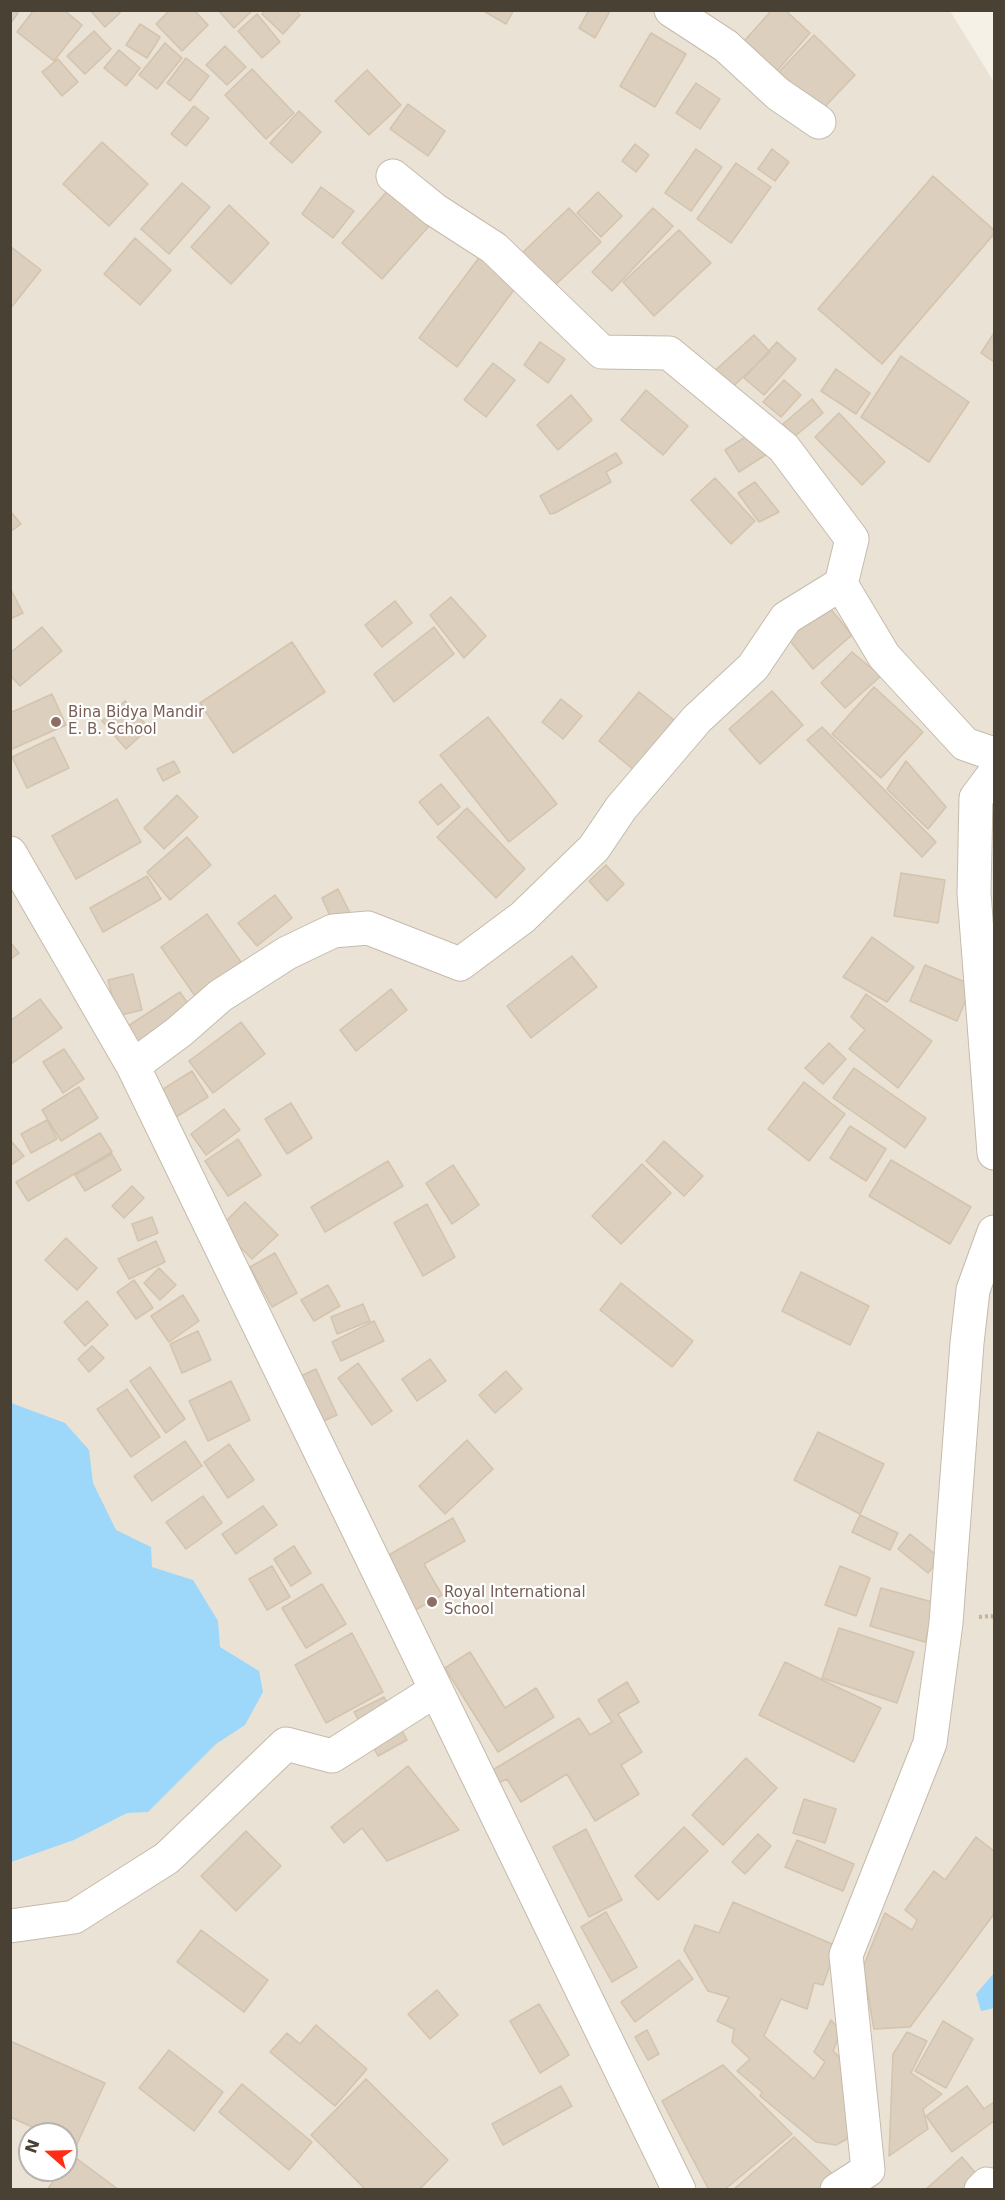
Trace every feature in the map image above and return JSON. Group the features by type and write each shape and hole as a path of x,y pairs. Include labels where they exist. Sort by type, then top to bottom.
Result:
{"street":[{"path":"671,10 726,46 778,94 819,122"},
{"path":"133,1066 179,1032 220,996 287,953 333,931 368,928 460,964 523,917 594,848 621,808 697,719 753,667 786,618 841,584 852,539 784,448 669,353 602,352 494,248 435,210 393,176"},
{"path":"841,584 885,656 965,744 994,754"},
{"path":"994,774 976,798 975,893 994,1153"},
{"path":"10,853 133,1066 679,2190"},
{"path":"837,2190 868,2170 846,1955 930,1743 946,1623 973,1290 994,1232"},
{"path":"10,1926 74,1917 167,1858 286,1744 332,1756 436,1690"},
{"path":"981,2190 987,2184 994,2186"}],"shaded area":[{"path":"11,11 950,11 994,82 994,2189 11,2190"}],"water":[{"path":"11,1403 65,1423 89,1450 93,1483 116,1530 151,1547 152,1567 193,1580 218,1621 220,1647 259,1671 263,1692 245,1725 216,1744 148,1812 127,1813 74,1840 11,1862"},
{"path":"994,1973 994,2008 981,2011 976,1994"}],"building":[{"path":"10,10 18,13 10,24"},
{"path":"34,10 64,10 82,25 54,61 17,32"},
{"path":"90,10 118,10 120,13 105,27"},
{"path":"170,10 194,10 208,25 182,51 156,24"},
{"path":"218,10 253,10 234,28"},
{"path":"266,10 295,10 300,15 283,34 262,14"},
{"path":"482,10 514,10 506,24"},
{"path":"589,10 610,11 595,38 579,28"},
{"path":"772,10 785,10 810,33 769,80 736,50"},
{"path":"257,14 280,42 262,58 238,31"},
{"path":"140,24 160,37 147,58 126,45"},
{"path":"94,31 111,49 85,74 67,56"},
{"path":"651,33 686,54 655,107 620,86"},
{"path":"814,35 855,75 817,115 776,75"},
{"path":"165,43 182,58 157,89 139,75"},
{"path":"225,46 246,67 227,85 206,65"},
{"path":"119,50 140,68 126,86 104,68"},
{"path":"186,58 209,76 190,101 167,83"},
{"path":"58,59 78,82 62,96 42,72"},
{"path":"252,69 294,113 266,139 225,95"},
{"path":"367,70 401,105 369,135 335,101"},
{"path":"696,83 720,99 700,129 676,113"},
{"path":"408,104 445,131 428,156 390,129"},
{"path":"194,106 209,118 186,146 171,134"},
{"path":"299,111 321,132 292,163 270,143"},
{"path":"102,142 148,184 109,226 63,184"},
{"path":"635,144 649,155 636,172 622,161"},
{"path":"696,149 722,167 691,211 665,193"},
{"path":"772,149 789,162 775,181 758,169"},
{"path":"736,163 771,187 731,243 697,219"},
{"path":"933,176 994,230 994,234 882,364 818,309"},
{"path":"182,183 210,207 169,254 141,229"},
{"path":"321,187 354,211 333,238 302,214"},
{"path":"389,189 430,225 382,279 342,243"},
{"path":"598,192 622,216 601,237 577,213"},
{"path":"229,205 269,243 231,284 191,247"},
{"path":"569,208 601,242 552,288 521,254"},
{"path":"653,208 673,226 612,291 592,272"},
{"path":"679,230 711,263 654,316 623,282"},
{"path":"135,238 171,270 140,305 104,274"},
{"path":"10,246 41,270 10,309"},
{"path":"481,255 519,283 457,367 419,338"},
{"path":"994,333 994,362 981,353"},
{"path":"754,335 770,352 726,393 710,375"},
{"path":"540,342 565,359 548,383 524,365"},
{"path":"777,342 796,359 764,395 744,378"},
{"path":"901,356 969,402 929,462 861,417"},
{"path":"493,363 515,380 486,417 464,400"},
{"path":"836,369 870,393 856,414 821,391"},
{"path":"784,380 801,395 781,417 763,402"},
{"path":"646,390 688,426 663,455 621,420"},
{"path":"571,395 592,420 558,450 537,425"},
{"path":"812,399 823,413 794,437 783,424"},
{"path":"839,413 885,462 862,485 815,437"},
{"path":"753,432 767,454 739,472 725,450"},
{"path":"616,453 622,463 606,472 611,482 550,514 540,496"},
{"path":"715,478 755,521 731,544 691,500"},
{"path":"755,482 779,512 759,522 738,493"},
{"path":"10,511 21,524 10,532"},
{"path":"10,591 23,613 10,619"},
{"path":"451,597 486,636 464,658 430,615"},
{"path":"395,601 412,623 382,647 365,625"},
{"path":"824,601 852,635 813,669 787,637"},
{"path":"42,627 62,651 20,686 10,675 10,653"},
{"path":"434,627 454,654 394,702 374,674"},
{"path":"292,642 325,692 233,753 200,703"},
{"path":"852,652 881,676 845,708 821,683"},
{"path":"874,687 923,732 881,778 832,734"},
{"path":"772,691 803,725 760,764 729,729"},
{"path":"639,692 674,720 634,770 599,741"},
{"path":"52,694 66,725 10,750 10,713"},
{"path":"561,699 582,716 563,739 542,722"},
{"path":"125,701 149,728 126,749 102,721"},
{"path":"488,717 557,804 509,842 440,755"},
{"path":"822,727 936,842 922,857 807,740"},
{"path":"54,737 69,768 27,788 12,757"},
{"path":"174,761 180,772 163,781 157,769"},
{"path":"906,761 946,807 928,829 887,789"},
{"path":"441,784 460,807 438,825 419,802"},
{"path":"177,795 198,817 164,849 144,828"},
{"path":"117,799 141,842 76,879 52,836"},
{"path":"467,808 525,869 496,898 437,837"},
{"path":"187,837 211,865 170,900 147,872"},
{"path":"606,865 624,884 607,901 589,881"},
{"path":"901,873 945,880 938,923 894,916"},
{"path":"147,876 161,899 103,932 90,908"},
{"path":"338,889 353,919 335,927 322,898"},
{"path":"275,895 292,918 257,946 238,923"},
{"path":"207,914 248,972 202,1006 161,947"},
{"path":"872,937 914,967 887,1002 843,977"},
{"path":"10,942 19,953 10,960"},
{"path":"572,956 597,987 531,1038 507,1006"},
{"path":"925,965 972,985 957,1021 910,1001"},
{"path":"133,974 142,1010 117,1016 108,980"},
{"path":"391,989 407,1010 356,1051 340,1030"},
{"path":"180,992 195,1014 140,1051 125,1028"},
{"path":"866,994 932,1041 898,1088 849,1049 865,1030 851,1017"},
{"path":"40,999 62,1028 11,1064 10,1021"},
{"path":"241,1022 265,1054 213,1093 189,1061"},
{"path":"829,1043 846,1059 823,1084 805,1068"},
{"path":"64,1049 84,1079 63,1093 43,1062"},
{"path":"854,1068 926,1118 905,1148 833,1098"},
{"path":"192,1071 208,1097 176,1117 160,1091"},
{"path":"804,1082 845,1114 809,1161 768,1129"},
{"path":"79,1087 98,1118 61,1141 42,1110"},
{"path":"291,1103 312,1138 287,1154 265,1119"},
{"path":"224,1109 240,1130 206,1155 191,1134"},
{"path":"47,1120 57,1139 31,1153 21,1134"},
{"path":"850,1126 886,1149 866,1181 830,1158"},
{"path":"100,1133 112,1152 28,1201 16,1182"},
{"path":"238,1139 261,1175 228,1196 205,1161"},
{"path":"10,1140 24,1156 10,1166"},
{"path":"664,1141 703,1176 684,1196 646,1161"},
{"path":"112,1154 121,1170 85,1191 75,1175"},
{"path":"891,1160 971,1207 950,1244 869,1196"},
{"path":"388,1161 403,1186 325,1232 311,1207"},
{"path":"642,1164 671,1193 621,1244 592,1216"},
{"path":"453,1165 479,1205 452,1224 426,1183"},
{"path":"132,1186 144,1198 124,1218 112,1206"},
{"path":"245,1202 278,1235 252,1259 220,1227"},
{"path":"427,1204 455,1257 423,1276 394,1223"},
{"path":"152,1217 158,1233 138,1241 132,1224"},
{"path":"66,1238 97,1268 77,1290 45,1260"},
{"path":"156,1241 165,1262 129,1279 118,1259"},
{"path":"275,1253 297,1293 272,1307 250,1267"},
{"path":"159,1268 176,1285 160,1300 144,1283"},
{"path":"801,1272 869,1306 850,1345 782,1311"},
{"path":"134,1280 153,1308 136,1319 117,1292"},
{"path":"621,1283 693,1341 672,1367 600,1310"},
{"path":"328,1285 340,1306 314,1321 301,1300"},
{"path":"183,1295 199,1321 169,1342 151,1316"},
{"path":"87,1301 108,1325 85,1346 64,1322"},
{"path":"363,1304 370,1321 337,1334 331,1317"},
{"path":"374,1321 384,1341 341,1361 332,1342"},
{"path":"198,1331 211,1360 182,1373 170,1344"},
{"path":"92,1346 104,1358 89,1372 78,1359"},
{"path":"430,1359 446,1381 417,1401 402,1379"},
{"path":"358,1363 392,1411 372,1425 338,1378"},
{"path":"150,1367 185,1419 166,1433 130,1381"},
{"path":"316,1369 337,1415 315,1425 294,1379"},
{"path":"506,1371 522,1389 495,1413 479,1395"},
{"path":"231,1381 250,1420 208,1441 189,1401"},
{"path":"127,1389 160,1437 131,1457 97,1409"},
{"path":"818,1432 884,1464 860,1514 794,1480"},
{"path":"467,1440 493,1469 445,1514 419,1486"},
{"path":"185,1441 202,1466 152,1501 134,1476"},
{"path":"229,1444 254,1480 228,1498 204,1462"},
{"path":"203,1496 222,1523 186,1549 166,1522"},
{"path":"263,1506 277,1525 236,1554 222,1534"},
{"path":"860,1515 898,1533 890,1550 852,1532"},
{"path":"453,1518 465,1541 424,1564 442,1595 412,1612 382,1559"},
{"path":"910,1534 940,1558 928,1573 898,1549"},
{"path":"294,1546 311,1573 291,1586 274,1559"},
{"path":"272,1566 290,1597 267,1610 249,1579"},
{"path":"840,1566 870,1578 856,1616 825,1605"},
{"path":"322,1584 346,1624 306,1648 282,1608"},
{"path":"881,1588 936,1603 925,1642 870,1626"},
{"path":"839,1628 914,1652 897,1703 822,1678"},
{"path":"352,1633 383,1692 326,1723 295,1665"},
{"path":"470,1652 505,1708 536,1688 554,1717 498,1752 445,1668"},
{"path":"785,1662 881,1708 854,1762 759,1715"},
{"path":"627,1682 639,1702 618,1714 642,1752 621,1765 639,1794 595,1821 567,1774 521,1802 507,1779 498,1783 491,1771 579,1718 590,1735 612,1722 598,1700"},
{"path":"384,1697 407,1740 378,1756 354,1712"},
{"path":"746,1758 777,1788 723,1845 692,1815"},
{"path":"408,1766 459,1830 387,1861 362,1828 344,1843 331,1827"},
{"path":"804,1799 836,1809 825,1843 793,1833"},
{"path":"684,1827 708,1851 658,1900 635,1876"},
{"path":"586,1829 622,1900 589,1917 553,1847"},
{"path":"246,1831 281,1866 236,1911 201,1876"},
{"path":"758,1834 771,1846 745,1874 732,1862"},
{"path":"976,1837 994,1851 994,1914 910,2027 874,2029 863,1967 885,1913 912,1930 917,1920 905,1910 934,1871 945,1880"},
{"path":"797,1840 854,1864 843,1891 785,1867"},
{"path":"733,1902 837,1946 823,1985 814,1983 807,2009 781,1999 764,2036 814,2079 825,2062 814,2052 831,2020 841,2031 833,2051 851,2068 851,2121 847,2139 836,2145 816,2142 760,2096 762,2092 737,2071 750,2059 732,2042 734,2029 717,2021 729,1997 708,1991 684,1950 695,1925 719,1933"},
{"path":"606,1912 637,1967 612,1982 581,1927"},
{"path":"201,1930 268,1980 244,2012 177,1962"},
{"path":"679,1960 693,1979 635,2022 621,2002"},
{"path":"437,1990 458,2015 430,2039 408,2014"},
{"path":"539,2004 569,2055 540,2073 510,2021"},
{"path":"943,2021 973,2039 946,2088 915,2071"},
{"path":"316,2025 367,2069 335,2106 270,2052 287,2033 300,2044"},
{"path":"647,2030 659,2054 648,2060 635,2037"},
{"path":"907,2032 927,2041 911,2073 942,2094 923,2109 928,2129 889,2156 893,2054"},
{"path":"10,2041 105,2083 78,2142 78,2122 21,2122 10,2117"},
{"path":"169,2050 223,2092 194,2131 139,2088"},
{"path":"723,2065 792,2134 724,2190 709,2190 662,2101"},
{"path":"366,2079 448,2160 419,2190 366,2190 311,2135"},
{"path":"242,2084 312,2142 289,2170 219,2112"},
{"path":"561,2086 572,2106 503,2145 492,2124"},
{"path":"967,2086 984,2109 994,2102 994,2121 952,2152 926,2116"},
{"path":"794,2137 839,2180 824,2190 733,2190"},
{"path":"962,2157 983,2182 974,2190 925,2190"},
{"path":"78,2159 119,2190 47,2190 53,2182 78,2182"}],"place":[{"name":"Bina Bidya Mandir E. B. School","path":"56,722"},
{"name":"Royal International School","path":"432,1602"}]}
